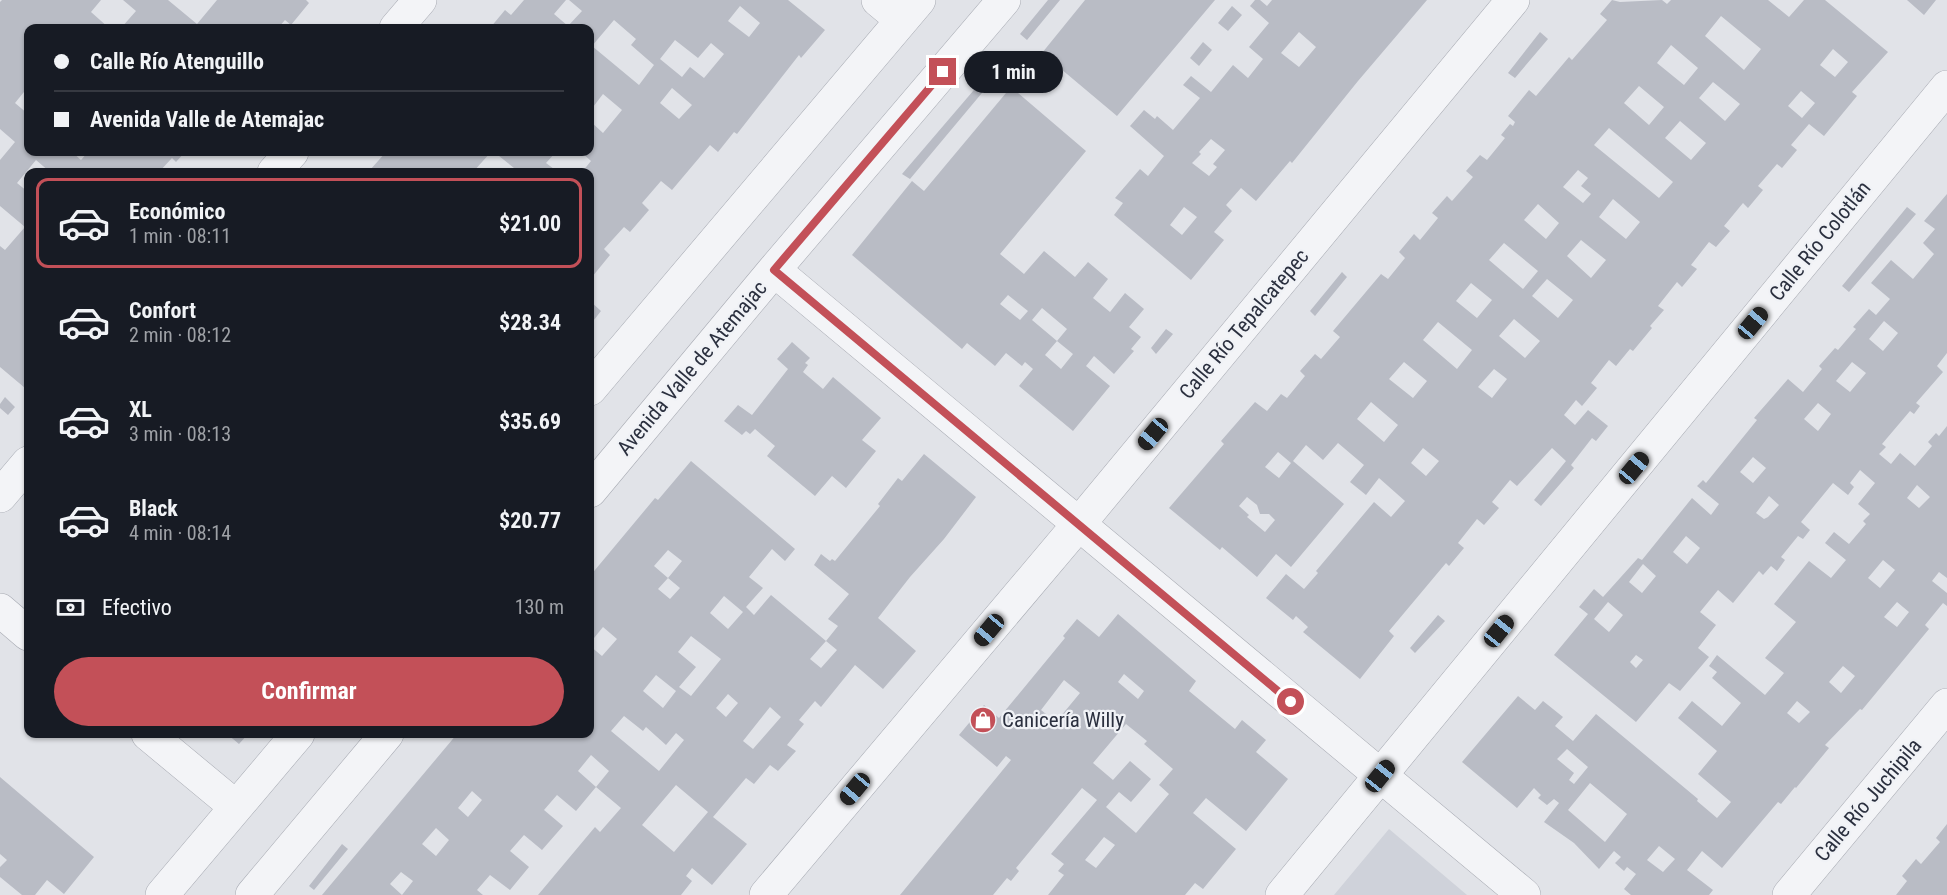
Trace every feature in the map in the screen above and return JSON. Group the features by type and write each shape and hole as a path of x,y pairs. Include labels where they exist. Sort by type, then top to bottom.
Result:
{"street":[{"path":"399,24 420,0"},
{"name":"Avenida Valle de Atemajac","path":"594,486 1004,0"},
{"name":"Calle Río Tepalcatepec","path":"766,895 1078,525 1513,0"},
{"path":"594,384 900,7"},
{"name":"Calle Río Colotlán","path":"1282,895 1947,87"},
{"path":"278,168 288,156"},
{"path":"774,270 1524,895"},
{"path":"0,496 24,468"},
{"path":"0,610 24,631"},
{"name":"Calle Río Juchipila","path":"1789,895 1947,705"},
{"path":"153,738 236,807"},
{"path":"162,895 295,738"},
{"path":"252,895 384,738"}],"shaded area":[{"path":"1389,829 1467,895 1334,895"}],"building":[{"path":"2,0 101,0 91,12 104,24 24,24 24,92 15,103 24,111 24,156 76,156 81,160 84,156 181,156 176,162 172,158 163,168 45,168 36,160 29,168 24,168 24,175 17,183 24,189 24,226 0,206 0,160 15,142 0,129 0,2"},
{"path":"123,0 168,0 197,24 125,24 136,11"},
{"path":"217,0 306,0 309,3 292,24 285,20 282,24 197,24"},
{"path":"524,0 566,0 554,14 566,24 493,24 505,10 511,15"},
{"path":"569,0 788,0 825,30 801,58 799,55 737,134 734,132 718,152 710,145 672,190 661,181 642,203 649,210 630,232 624,227 604,249 610,255 594,275 594,168 585,168 591,161 585,156 594,156 594,125 603,133 622,110 603,94 594,106 594,48 639,85 654,65 631,45 636,39 614,20 594,44 594,24 570,24 582,11","holes":["740,6 760,23 749,37 728,21","675,40 698,58 711,43 724,54 704,78 690,67 682,77 660,59","672,88 692,105 679,119 660,103"]},
{"path":"1048,0 1060,0 1027,40 1020,34"},
{"path":"1085,0 1215,0 1117,116 1042,53"},
{"path":"1255,0 1260,0 1267,6 1272,0 1427,0 1292,163 1290,161 1256,201 1241,188 1226,205 1232,211 1214,232 1224,240 1191,280 1114,215 1123,203 1115,198 1140,169 1148,176 1164,156 1130,126 1144,110 1155,119 1157,116 1173,130 1200,98 1183,85 1191,76 1211,92 1233,65 1248,78 1263,59 1249,47 1269,23 1250,6","holes":["1299,32 1316,47 1299,67 1281,53","1211,139 1225,150 1213,164 1217,167 1209,176 1192,163 1201,154 1199,152","1184,207 1197,217 1182,235 1170,225"]},
{"path":"1612,0 1620,2 1662,0 1667,4 1671,0 1768,0 1789,17 1804,0 1825,0 1888,52 1852,92 1857,96 1824,136 1809,124 1791,145 1797,150 1782,168 1777,164 1758,186 1763,190 1748,208 1743,203 1724,226 1730,231 1716,247 1709,242 1691,265 1697,269 1682,287 1677,282 1658,306 1664,310 1633,351 1630,349 1616,366 1609,360 1591,383 1597,388 1582,406 1576,400 1564,415 1575,425 1588,410 1608,426 1596,441 1592,438 1571,465 1574,468 1541,506 1534,500 1566,461 1552,448 1517,486 1510,480 1492,502 1499,508 1484,525 1477,519 1458,543 1464,548 1449,566 1446,563 1389,631 1394,636 1360,679 1303,632 1308,627 1296,616 1293,620 1266,598 1286,574 1304,589 1318,573 1316,571 1374,502 1391,517 1405,501 1379,478 1366,495 1350,482 1364,465 1338,443 1323,460 1306,445 1293,461 1344,504 1291,567 1276,554 1257,577 1222,547 1220,550 1169,508 1224,444 1221,441 1255,402 1267,411 1281,394 1287,398 1305,376 1300,371 1315,354 1321,359 1340,337 1333,331 1381,274 1388,279 1405,258 1399,252 1414,234 1420,240 1438,218 1432,213 1447,196 1452,201 1473,177 1466,171 1480,155 1487,160 1505,138 1501,135 1510,124 1513,126 1515,122 1508,116 1529,90 1536,96 1569,57 1572,60 1607,20 1600,14","holes":["1721,16 1761,49 1744,70 1705,36","1671,45 1698,68 1684,85 1657,63","1833,49 1848,62 1835,77 1820,65","1713,82 1740,104 1725,121 1699,98","1639,86 1664,107 1649,125 1624,103","1801,91 1815,103 1802,118 1788,106","1680,121 1706,143 1691,160 1665,138","1609,128 1673,182 1659,198 1594,145","1578,170 1588,178 1581,186 1591,194 1583,203 1563,187","1613,199 1640,222 1626,239 1599,217","1538,204 1559,223 1546,239 1524,220","1581,240 1606,260 1591,278 1567,256","1504,243 1538,271 1523,289 1489,260","1547,279 1573,300 1558,318 1532,296","1471,283 1492,300 1477,318 1456,301","1514,319 1540,341 1525,358 1499,336","1438,322 1472,350 1457,369 1423,340","1404,362 1427,381 1413,398 1389,379","1494,369 1507,379 1492,398 1478,387","1371,402 1398,425 1384,442 1357,419","1423,448 1439,461 1426,476 1411,463","1278,452 1291,463 1279,478 1265,467","1247,497 1257,505 1260,514 1269,514 1275,520 1265,532 1247,517 1249,515 1239,506"]},
{"path":"1907,0 1936,0 1924,15"},
{"path":"1232,6 1242,15 1228,31 1218,23"},
{"path":"1540,32 1548,39 1515,78 1508,73"},
{"path":"1203,42 1212,50 1199,66 1190,58"},
{"path":"991,70 997,75 910,179 902,174"},
{"path":"1011,87 1086,151 1000,254 1024,274 1044,251 1075,277 1088,262 1108,279 1093,298 1110,312 1125,293 1144,309 1129,327 1141,337 1131,349 1134,351 1114,374 1094,356 1086,366 1110,386 1073,431 1019,386 1033,369 1025,362 1022,366 1006,353 995,366 967,343 962,349 852,255 912,181 924,191","holes":["1008,295 1028,311 1020,320 1000,304","1042,308 1067,329 1057,341 1032,320","1057,341 1073,354 1061,369 1045,355"]},
{"path":"382,156 487,156 477,168 372,168"},
{"path":"499,156 552,156 546,163 553,168 514,168"},
{"path":"1947,194 1947,353 1937,366 1943,372 1916,403 1920,406 1914,414 1910,411 1882,444 1886,447 1879,454 1891,464 1900,453 1915,466 1932,446 1928,442 1936,433 1939,436 1947,426 1947,578 1939,572 1932,581 1947,593 1947,606 1943,603 1925,625 1929,629 1862,710 1860,709 1825,745 1829,748 1796,788 1781,804 1778,802 1722,868 1702,851 1687,870 1713,890 1709,895 1631,895 1624,889 1636,874 1627,867 1624,871 1615,863 1621,857 1614,851 1599,869 1574,843 1544,822 1559,803 1554,799 1547,805 1538,798 1541,795 1534,788 1517,808 1462,762 1518,696 1535,710 1543,701 1563,717 1555,726 1573,741 1596,714 1698,799 1697,801 1717,818 1731,802 1698,774 1717,751 1678,718 1692,701 1722,726 1741,703 1712,678 1717,672 1709,666 1717,655 1765,695 1784,673 1765,658 1796,622 1774,604 1809,561 1831,578 1846,560 1825,543 1834,532 1849,544 1866,524 1863,521 1870,514 1858,504 1875,483 1860,470 1850,483 1854,487 1848,495 1833,483 1801,522 1810,530 1803,539 1798,536 1781,557 1785,560 1777,571 1771,566 1763,575 1759,571 1733,603 1718,590 1700,612 1716,625 1698,648 1709,657 1680,691 1669,683 1636,722 1554,655 1588,614 1579,607 1594,589 1603,597 1638,558 1642,560 1692,498 1711,515 1719,504 1697,486 1703,480 1706,483 1757,420 1754,418 1788,379 1803,392 1822,369 1819,366 1835,348 1838,350 1856,329 1853,327 1869,309 1876,315 1890,299 1871,283 1891,260 1913,279 1934,254 1923,243 1935,229 1924,221","holes":["1884,321 1898,333 1883,351 1869,339","1852,362 1866,373 1850,392 1836,381","1818,403 1831,414 1818,431 1804,419","1753,457 1766,468 1753,483 1740,472","1917,485 1930,497 1919,508 1907,498","1769,496 1779,505 1764,519 1756,513","1686,536 1700,548 1687,564 1673,552","1883,560 1895,570 1880,588 1868,578","1643,564 1656,576 1642,593 1629,582","1608,602 1623,615 1609,632 1594,619","1897,602 1909,612 1897,627 1884,617","1636,655 1643,660 1636,668 1630,662","1843,666 1855,676 1841,693 1829,682","1797,701 1810,712 1799,723 1787,713","1567,749 1588,767 1574,784 1569,780 1574,773 1557,759","1590,783 1627,814 1605,842 1568,810","1659,846 1675,859 1663,872 1647,860"]},
{"path":"1907,207 1916,214 1849,292 1842,286"},
{"path":"24,228 24,387 0,367 0,246 5,250"},
{"path":"1342,272 1347,277 1315,316 1310,311"},
{"path":"594,305 601,311 594,320"},
{"path":"1166,329 1173,334 1156,354 1151,348"},
{"path":"792,342 810,358 805,363 808,365 803,372 823,389 833,377 881,418 862,440 876,451 846,488 832,476 815,496 767,456 775,446 755,429 750,434 746,431 742,435 724,421 738,405 752,415 788,369 777,359"},
{"path":"5,397 15,407 8,415 0,408"},
{"path":"924,454 976,497 878,618 916,651 883,689 855,665 821,707 815,701 799,720 804,724 787,745 796,751 778,771 770,765 754,784 746,778 713,817 747,844 712,885 692,868 686,876 692,881 681,895 538,895 595,827 600,832 621,808 596,787 576,811 557,795 544,810 563,826 542,850 524,835 510,851 529,867 510,890 490,875 477,890 483,895 402,895 322,895 454,738 594,738 594,649 602,656 617,639 603,627 594,638 594,571 655,498 658,500 691,461 795,549 785,561 772,549 749,577 763,588 746,607 754,615 771,595 826,641 838,626 828,619 849,594 814,565 821,554 830,561 832,559 835,561 880,506 878,504 898,478 902,481","holes":["668,550 682,561 668,578 654,566","668,578 680,588 670,599 658,589","724,596 743,612 728,629 710,613","691,636 721,659 691,696 679,687 696,667 678,652","826,641 837,650 821,668 810,659","656,675 676,691 663,708 643,691","728,694 738,703 726,717 716,708","770,707 781,717 753,749 743,741","624,716 643,731 646,727 666,745 676,733 684,740 659,771 611,731","591,755 609,771 596,787 578,771","676,785 708,812 674,852 642,825","472,791 482,800 468,817 458,808","436,828 449,840 436,856 422,844","401,872 413,881 402,895 390,884"]},
{"path":"1118,614 1196,681 1189,691 1235,729 1242,720 1266,740 1256,752 1288,779 1246,831 1206,798 1193,813 1236,849 1203,889 1195,883 1185,895 1048,895 1064,875 1058,871 1064,864 1051,854 1097,800 1082,788 1016,868 1019,871 1011,881 1007,878 993,895 900,895 1011,760 1006,756 997,767 959,735 984,705 999,718 1065,638 1063,636 1077,619 1099,637","holes":["1124,674 1144,691 1138,699 1118,682","1064,680 1080,693 1056,722 1041,710","1126,724 1147,741 1144,744 1173,769 1159,785 1169,794 1136,833 1106,807 1119,792 1131,802 1151,779 1130,761 1113,780 1093,763","1104,837 1115,845 1096,868 1085,860"]},
{"path":"1438,615 1445,621 1415,653 1410,648"},
{"path":"232,738 244,738 239,744"},
{"path":"0,777 94,857 64,894 47,880 35,895 22,895 0,877 0,867 7,860 0,854"},
{"path":"1947,824 1947,895 1896,895 1907,881 1902,876 1916,859 1921,864 1940,842 1936,838"},
{"path":"342,844 348,849 314,890 309,886"}],"place":[{"name":"Canicería Willy","path":"983,720"}],"route":[{"path":"943,72 774,270 1291,702"}]}
